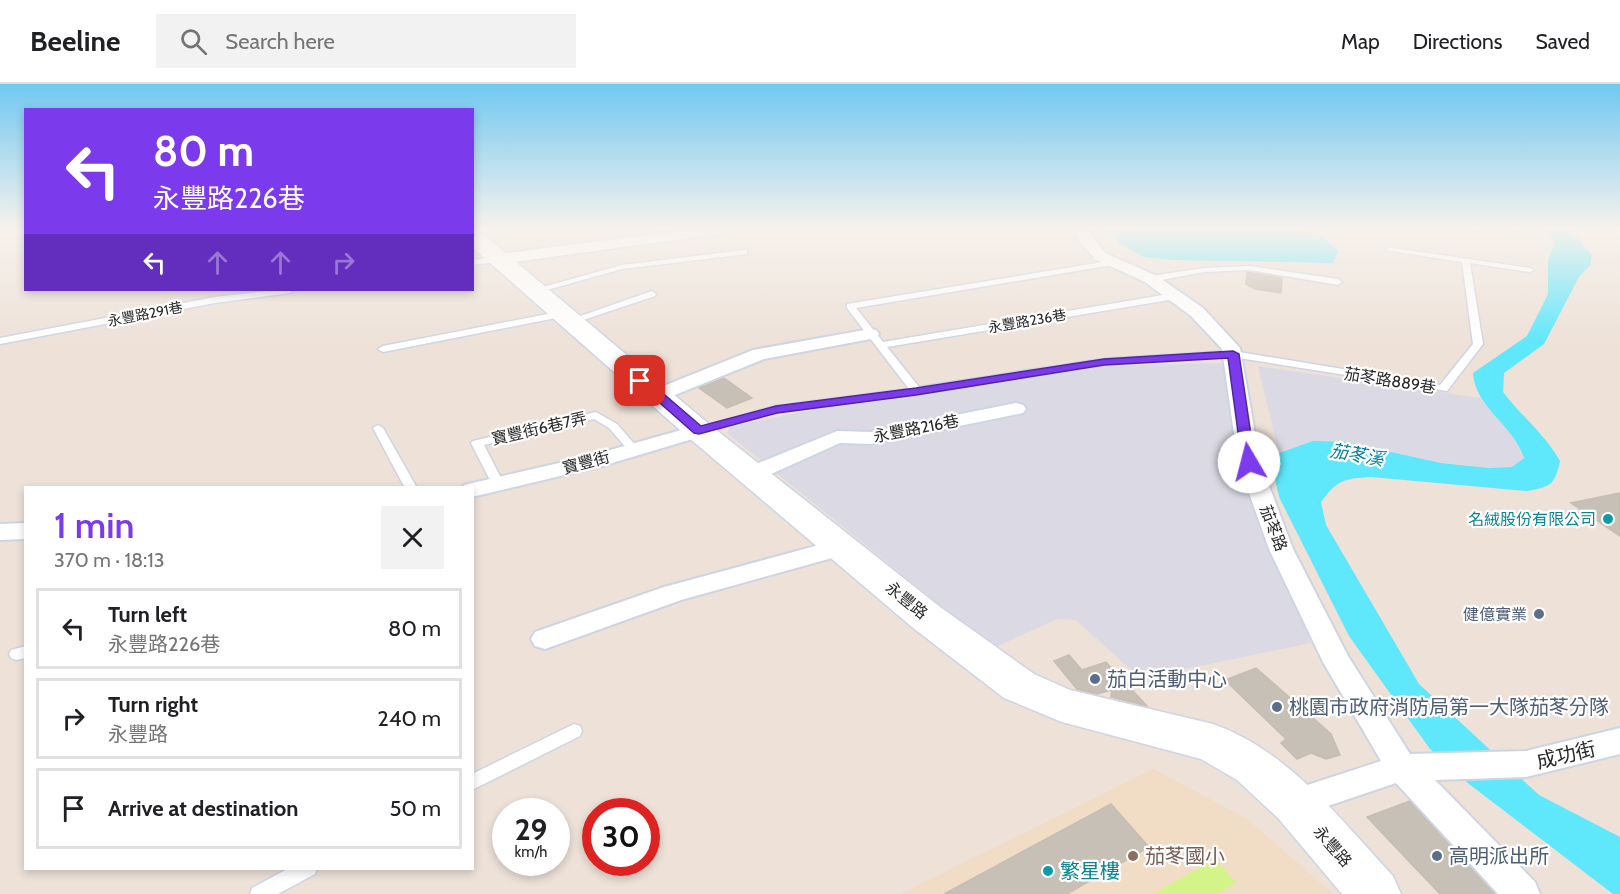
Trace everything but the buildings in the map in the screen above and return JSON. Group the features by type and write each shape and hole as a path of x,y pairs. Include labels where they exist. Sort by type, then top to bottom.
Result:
{"street":[{"name":"永豐路","path":"504,268 536,290 699,431 927,617 1019,686 1062,705 1213,743 1253,766 1295,802 1375,894"},
{"name":"茄苳路","path":"1128,268 1152,279 1197,312 1232,348 1249,462 1281,549 1337,662 1402,768 1522,894"},
{"name":"永豐路236巷","path":"658,395 759,354 874,340"},
{"name":"永豐路216巷","path":"752,474 837,437 872,438 1016,409"},
{"name":"寶豐街","path":"474,490 699,431"},
{"path":"0,532 24,531"},
{"path":"545,639 673,593 841,547"},
{"name":"成功街","path":"1402,768 1526,764 1620,741"},
{"path":"1295,802 1402,768"}],"lane":[{"path":"536,290 619,268"},
{"path":"916,392 850,306 1080,268"},
{"path":"1152,279 1204,270 1250,268 1338,282"},
{"name":"茄苳路889巷","path":"1233,354 1443,389 1478,344 1467,268"},
{"path":"1514,268 1530,270"},
{"name":"永豐路291巷","path":"0,341 215,300 282,291"},
{"path":"383,350 567,317 652,294"},
{"name":"永豐路236巷","path":"874,340 1175,296"},
{"path":"699,431 776,409 916,392 1104,362 1233,354"},
{"name":"寶豐街6巷7弄","path":"498,484 477,443 596,415 613,426 633,449"},
{"path":"378,428 410,486"},
{"path":"474,782 574,731"},
{"path":"259,894 284,874 300,870"}],"shaded area":[{"path":"1220,363 1229,368 1265,532 1311,643 1171,672 1131,670 1076,620 1057,619 998,646 957,619 727,433 730,426 1028,368"},
{"path":"1258,366 1480,398 1519,443 1524,458 1512,467 1489,468 1297,446 1279,453"},
{"name":"茄苳國小","path":"1153,769 1246,818 1333,894 901,894"}],"green space":[{"path":"1215,859 1236,883 1217,894 1153,894"}],"water":[{"name":"茄苳溪","path":"1548,268 1587,268 1579,277 1544,344 1504,373 1503,392 1548,443 1560,461 1556,475 1550,484 1527,491 1371,477 1342,482 1332,489 1321,502 1326,525 1419,684 1539,795 1620,837 1620,894 1613,894 1469,784 1430,749 1349,636 1280,499 1275,476 1279,453 1313,441 1345,442 1441,463 1489,468 1512,467 1524,458 1512,436 1480,396 1473,373 1527,336 1548,294"}],"place":[{"name":"名絨股份有限公司","path":"1608,519"},
{"name":"健億實業","path":"1539,614"},
{"name":"茄白活動中心","path":"1095,679"},
{"name":"桃園市政府消防局第一大隊茄苳分隊","path":"1277,707"},
{"name":"茄苳國小","path":"1133,856"},
{"name":"高明派出所","path":"1437,856"},
{"name":"繁星樓","path":"1048,871"}],"route":[{"path":"640,381 699,431 776,409 916,392 1104,362 1233,354 1249,462"}]}
